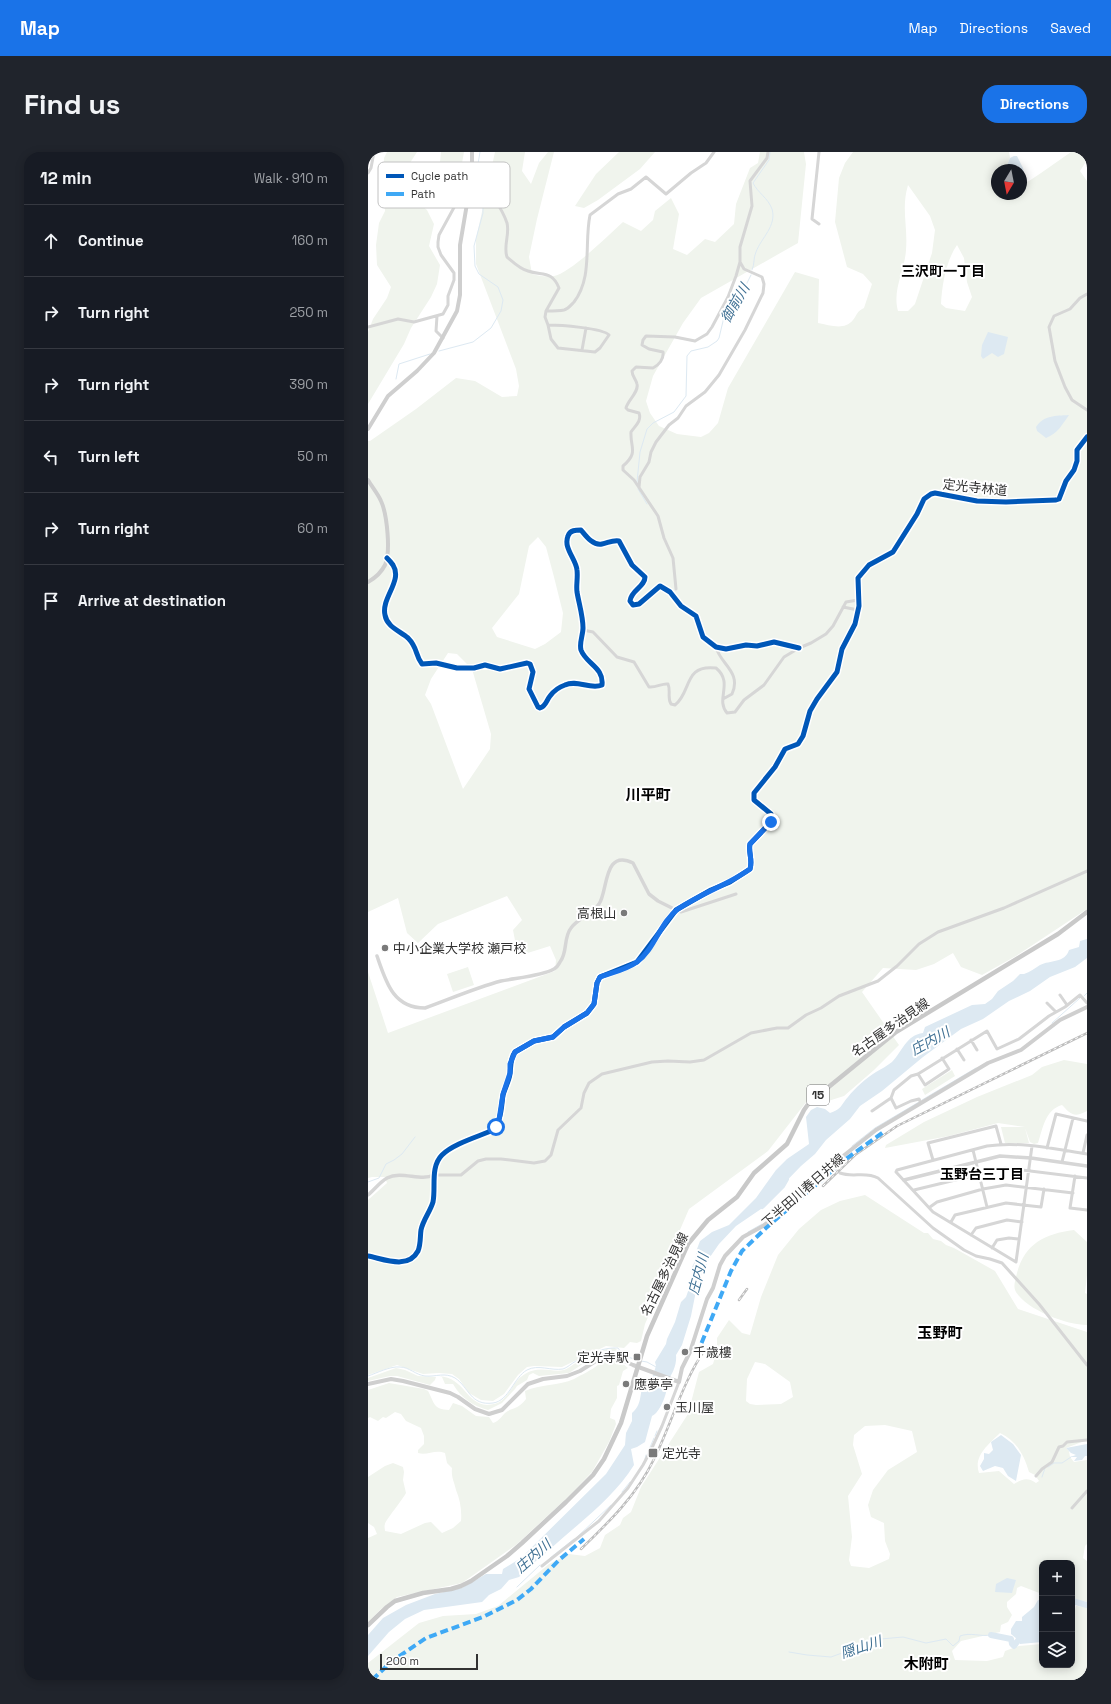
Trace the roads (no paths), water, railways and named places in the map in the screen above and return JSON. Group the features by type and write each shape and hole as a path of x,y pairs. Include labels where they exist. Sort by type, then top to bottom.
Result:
{"main road":[{"path":"472,152 473,162"},
{"path":"368,429 388,396 424,364 434,353 457,311 460,303 460,244 466,208"},
{"path":"368,480 382,502 385,513 387,558 386,564 381,572 368,582"},
{"name":"名古屋多治見線","path":"368,1626 395,1601 423,1593 451,1589 462,1586 470,1581 507,1556 593,1475 604,1459 621,1423 647,1336 692,1239 708,1220 731,1203 754,1173 787,1144 809,1103 896,1032 1058,934 1087,912"},
{"name":"下半田川春日井線","path":"679,1382 682,1368 690,1352 707,1299 713,1288 720,1265 725,1256 742,1237 763,1226 832,1165 876,1130 988,1063 1021,1050 1060,1020 1087,1007"},
{"path":"368,1384 391,1379 435,1389 458,1397 480,1412 489,1414 502,1410 528,1384 543,1379 567,1376 604,1357 613,1356 639,1364 679,1382"}],"street":[{"path":"368,173 371,168 374,152"},
{"path":"546,311 565,310 570,306 581,289 587,266 588,226 590,215 618,194 631,189 646,177 666,194 691,173 706,163 714,152"},
{"path":"676,589 673,558 664,538 661,524 639,487 631,477 624,472 623,468 631,457 633,447 631,432 639,422 640,416 639,414 626,408 637,387 637,382 632,375 632,371 636,367 653,368 657,366 663,357 664,354 661,351 646,348 642,345 643,340 648,336 675,337 695,341 703,337 719,315 731,289 740,262 740,247 752,206 750,181 767,158 768,152"},
{"path":"819,152 812,219 819,224"},
{"path":"368,327 398,318 414,322 443,314 448,305 448,296 454,280 454,273 441,255 438,247 439,235 454,208"},
{"path":"501,208 508,226 506,249 507,257 524,269 548,274 559,288 546,311 545,317 551,339 558,348 595,352 600,348 609,335 606,332 586,328 548,325"},
{"path":"639,487 640,477 656,442 669,425 678,418 686,406 706,392 715,382 745,330 763,293 764,284 762,277 744,269 740,262"},
{"path":"1087,294 1080,298 1070,310 1054,316 1049,327 1052,353 1065,387 1072,400 1087,410"},
{"path":"437,316 435,325 436,333 443,338"},
{"path":"582,350 586,328"},
{"name":"定光寺林道","path":"858,600 858,578 869,565 893,552 917,514 924,498 935,493 977,501 1051,501 1059,498 1066,481 1076,466 1077,450 1087,437"},
{"path":"387,558 393,565 395,575 394,582 386,600 385,616 387,622 404,634 415,646 419,660 422,664 436,664 457,668 474,668 485,665 500,669 527,663 530,664 534,672 529,689 538,707 540,708 544,706 553,692 564,685 573,683 597,687 602,685 600,672 586,659 580,646 584,630 577,592 576,565 567,543 567,536 575,530 581,530 596,544 619,541 632,565 645,577 643,583 630,596 630,600 633,605 639,604 660,586 670,592 681,606 696,616 703,637 716,647 726,649 746,644 757,646 774,642 799,648"},
{"path":"368,1256 396,1263 402,1262 415,1254 419,1249 421,1228 433,1201 434,1175 437,1164 442,1155 450,1149 496,1127 499,1120 503,1094 510,1073 510,1064 515,1052 534,1041 553,1037 564,1027 587,1013 594,1004 597,983 600,977 637,962 676,910 711,890 730,882 750,869 752,860 749,848 750,844 773,818 771,814 754,800 754,793 775,767 785,749 798,744 803,736 810,711 837,672 842,649 853,631 858,610 858,600 846,602 833,626 826,634 784,657 764,685 744,700 735,712 727,713 723,699 725,683 724,677 716,668 703,668 692,675 678,702 675,705 671,704 669,700 670,689 668,684 665,683 655,687 649,687 634,662 617,657 596,634 590,630 584,630"},
{"path":"843,607 858,610"},
{"path":"716,647 718,653 726,662 734,676 735,683 732,694 723,699"},
{"path":"377,956 390,988 396,996 404,1003 415,1008 426,1008 500,982 554,969 561,962 565,940 572,927 598,906 603,898 606,875 617,861 622,860 632,863 649,894 658,901 681,912 736,894"},
{"path":"368,1195 387,1178 394,1176 427,1178 434,1175 461,1175 473,1164 486,1159 501,1158 534,1163 545,1161 551,1155 558,1130 581,1108 584,1094 589,1083 602,1074 622,1068 662,1061 690,1062 704,1060 751,1034 777,1028 788,1028 806,1015 839,996 878,981 897,966 919,944 938,932 1004,908 1087,871"},
{"path":"1060,995 1067,1005"},
{"path":"872,1111 891,1098 894,1090 911,1076 918,1074 987,1031 997,1049 1019,1039 1080,995 1087,1003"},
{"path":"1047,1003 1056,1012"},
{"path":"971,1040 976,1050"},
{"path":"957,1049 964,1060"},
{"path":"918,1074 924,1085 949,1070 942,1058"},
{"path":"891,1098 896,1108 919,1099 921,1103"},
{"path":"1047,1148 1056,1114 1087,1121"},
{"path":"1062,1162 1073,1118"},
{"path":"933,1160 928,1143 996,1126 1001,1144"},
{"path":"1032,1146 1016,1262 934,1212 896,1172 897,1170 933,1160 1001,1144 1032,1146 1085,1153 1087,1136"},
{"path":"973,1150 987,1207"},
{"path":"904,1180 1000,1156 1031,1158 1087,1166"},
{"path":"832,1165 836,1170"},
{"path":"914,1190 979,1173 1005,1168 1087,1178"},
{"path":"840,1173 846,1175 872,1175 878,1178 933,1228 964,1250 976,1256 990,1259 1002,1264 1039,1304 1087,1365"},
{"path":"1075,1176 1070,1208 1087,1210"},
{"path":"930,1208 936,1202 983,1189 1006,1185 1073,1193"},
{"path":"951,1222 955,1216 1006,1203 1041,1207 1044,1189"},
{"path":"972,1235 976,1228 1007,1220 1022,1222"},
{"path":"992,1248 997,1240 1009,1238 1020,1239"},
{"path":"542,1566 599,1521 628,1488 650,1452 679,1382"},
{"path":"1036,1476 1042,1468 1052,1462 1059,1447 1063,1446 1067,1442 1087,1440"},
{"path":"1072,1508 1087,1491"}],"water":[{"path":"1017,156 1021,164 1008,164 1010,158"},
{"path":"988,332 1008,337 1004,354 998,357 992,353 983,359 981,356 982,345"},
{"path":"1069,415 1054,434 1046,438 1037,431 1036,427 1046,418"},
{"name":"庄内川","path":"1087,939 1087,958 1075,967 1050,977 1030,991 1009,1001 983,1019 961,1029 923,1057 882,1091 860,1106 850,1119 826,1140 815,1154 801,1166 761,1209 736,1226 719,1244 710,1257 697,1286 691,1316 682,1345 676,1355 674,1369 667,1381 667,1390 661,1406 652,1416 645,1442 631,1449 634,1465 616,1489 605,1500 519,1577 509,1580 501,1589 489,1595 482,1602 424,1610 405,1619 389,1632 368,1656 368,1635 383,1618 406,1605 435,1594 462,1588 486,1574 502,1574 503,1569 521,1558 606,1474 625,1445 626,1433 632,1421 632,1413 640,1401 642,1387 646,1378 652,1378 656,1366 655,1362 666,1344 681,1302 686,1297 692,1280 692,1267 700,1241 712,1232 729,1225 756,1198 776,1170 787,1159 809,1144 806,1117 811,1110 817,1107 825,1109 830,1113 837,1110 861,1083 872,1074 892,1062 908,1040 917,1034 923,1033 925,1027 972,1005 985,1004 992,999 998,991 1013,981 1020,974 1024,974 1044,963 1061,959 1069,950 1079,947 1080,941"},
{"path":"1001,1435 1013,1444 1021,1455 1016,1481 1008,1476 1003,1468 995,1466 983,1471 980,1466 984,1459 984,1453 989,1454 993,1450 991,1442"},
{"path":"1087,1444 1087,1456 1085,1456 1082,1460 1074,1461 1077,1457 1070,1457 1076,1455 1071,1453 1066,1448"},
{"path":"1007,1578 1016,1580 1012,1593 995,1592 996,1584"},
{"path":"1039,1600 1039,1642 1020,1644 1011,1634 1011,1629 1016,1621 1022,1621 1022,1617 1034,1607"}],"waterway":[{"path":"478,162 480,152"},
{"name":"御前川","path":"752,270 756,252 768,232 773,215 770,205 753,183 769,160 770,152"},
{"path":"439,351 473,342 491,328 501,311 503,300 498,287 479,274 475,266 474,246 483,208"},
{"name":"御前川","path":"637,482 640,452 647,429 653,423 674,412 686,396 687,356 691,351 708,347 717,341 724,317 738,301 751,275"},
{"path":"396,379 399,364 430,354"},
{"name":"御前川","path":"638,489 647,504"},
{"path":"1084,996 1087,993"},
{"path":"1052,1023 1080,998"},
{"path":"922,1100 976,1068"},
{"path":"852,1146 875,1128 919,1102"},
{"path":"368,1182 379,1178 386,1164 402,1154 415,1137"},
{"path":"814,1178 819,1173"},
{"name":"庄内川","path":"762,1206 782,1186 786,1179"},
{"path":"770,1218 786,1203"},
{"path":"748,1232 762,1224"},
{"path":"368,1376 396,1367 403,1367 425,1376 448,1375 460,1382 479,1402 493,1403 503,1398 522,1373 531,1368 563,1369 591,1354 612,1348 618,1348 624,1356 638,1360"},
{"path":"641,1361 647,1362 656,1367"},
{"path":"655,1436 657,1431"},
{"path":"648,1452 654,1438"},
{"path":"645,1459 646,1455"},
{"path":"1048,1467 1054,1463 1062,1463 1071,1457"},
{"path":"1042,1477 1045,1468"},
{"path":"622,1492 630,1482"},
{"path":"577,1537 611,1505"},
{"path":"550,1558 574,1539"},
{"path":"517,1587 540,1565"},
{"path":"1075,1602 1087,1605"},
{"name":"隠山川","path":"789,1652 831,1657 881,1639 903,1637 926,1643 946,1639 953,1646 959,1641 960,1636 968,1634 991,1635"},
{"name":"隠山川","path":"991,1635 1011,1639 1014,1646 1022,1635"}],"railway":[{"path":"823,1186 855,1155 897,1126 1087,1033"},
{"path":"739,1300 747,1289"},
{"path":"581,1549 622,1507 647,1472 690,1375 706,1348"}],"place":[{"name":"高根山","path":"624,913"},
{"name":"中小企業大学校 瀬戸校","path":"385,948"},
{"name":"千歳樓","path":"685,1352"},
{"name":"定光寺駅","path":"637,1357"},
{"name":"應夢亭","path":"626,1384"},
{"name":"玉川屋","path":"667,1407"},
{"name":"定光寺","path":"653,1453"}],"district":[{"name":"三沢町一丁目","path":"943,271"},
{"name":"川平町","path":"648,795"},
{"name":"玉野台三丁目","path":"982,1174"},
{"name":"玉野町","path":"940,1333"},
{"name":"木附町","path":"926,1664"}]}
